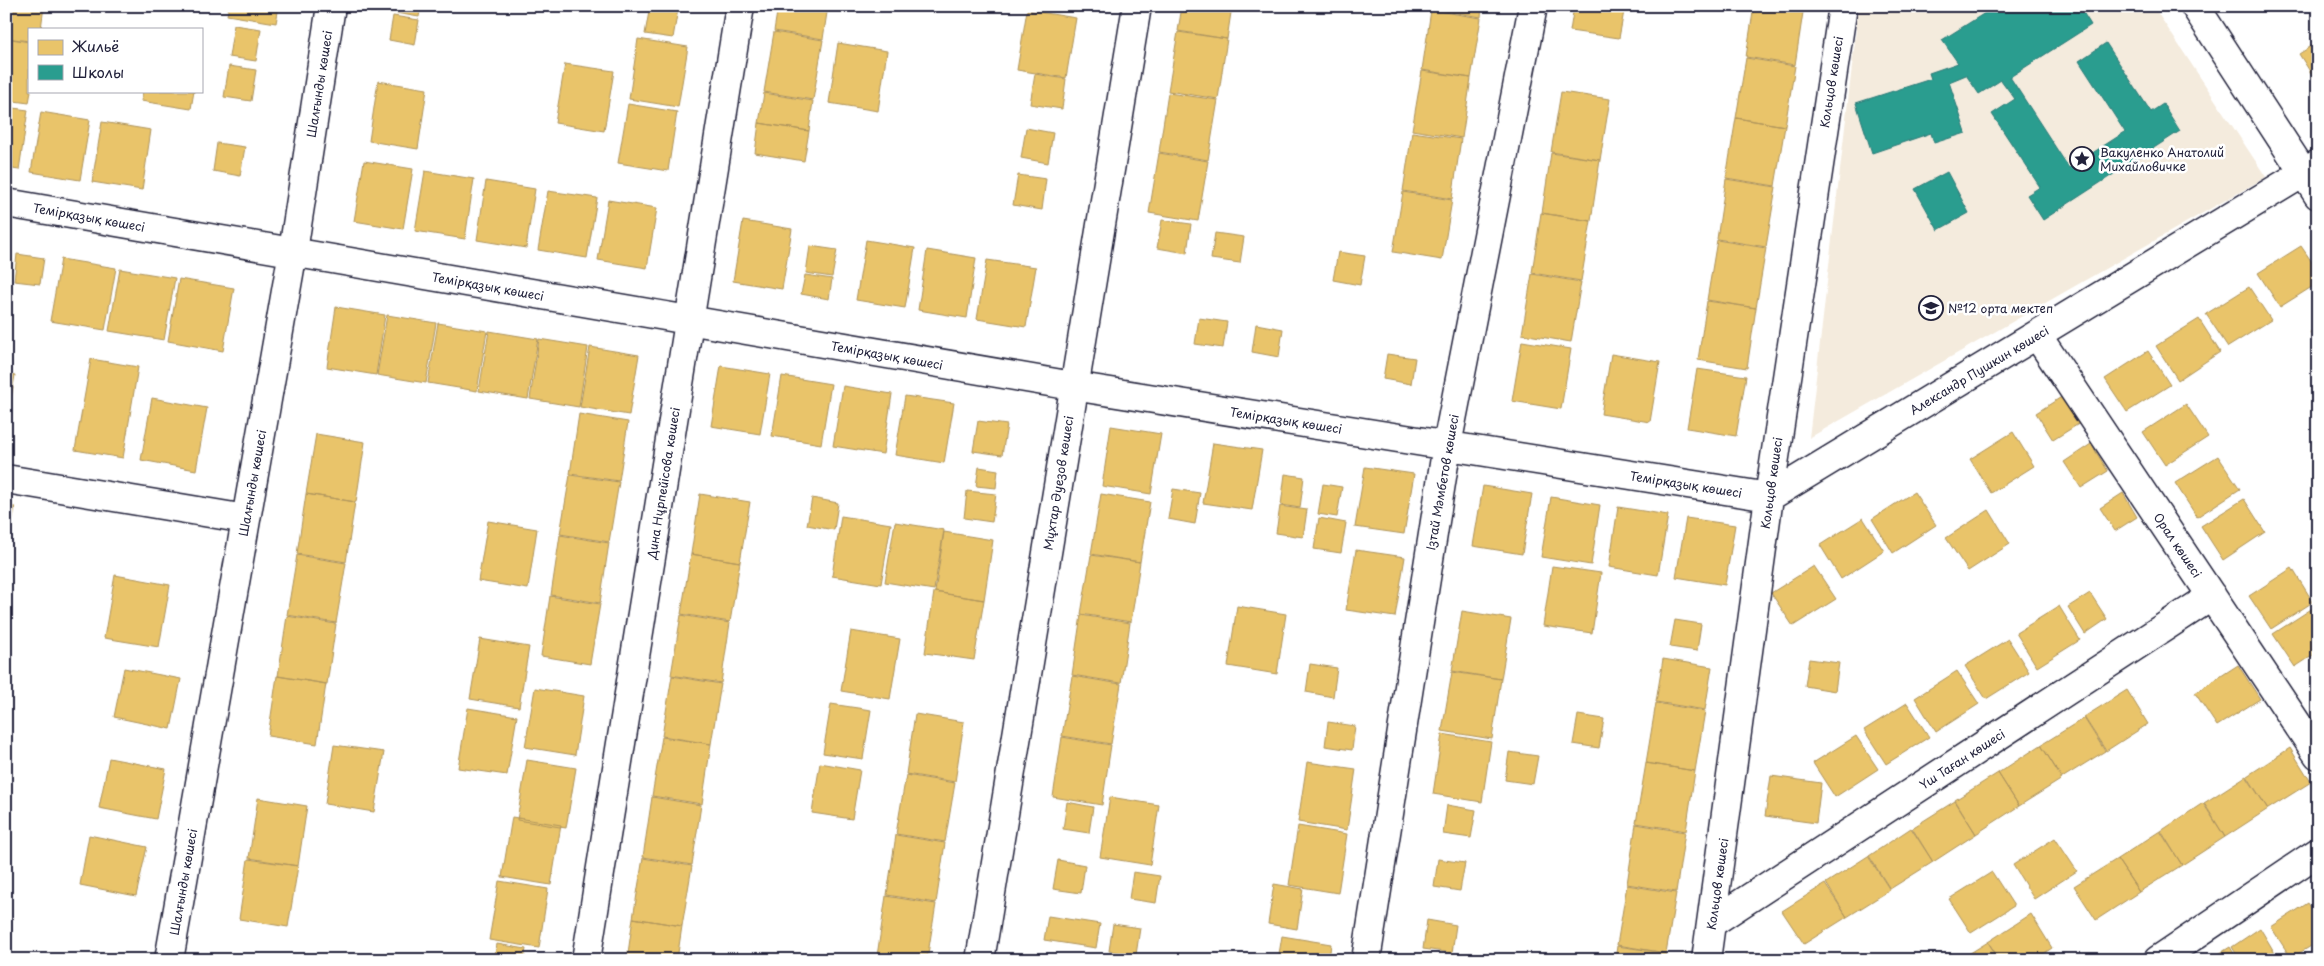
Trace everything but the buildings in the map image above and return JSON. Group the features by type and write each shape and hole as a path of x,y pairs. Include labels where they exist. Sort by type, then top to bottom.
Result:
{"street":[{"name":"Шалғынды көшесі","path":"169,960 293,251 331,6"},
{"name":"Дина Нұрпейісова көшесі","path":"586,960 740,6"},
{"name":"Мұхтар Әуезов көшесі","path":"980,960 1136,6"},
{"name":"Ізтай Мәмбетов көшесі","path":"1366,960 1447,446 1533,6"},
{"name":"Кольцов көшесі","path":"1706,960 1713,922 1769,498 1843,6"},
{"path":"2195,6 2313,177"},
{"name":"Александр Пушкин көшесі","path":"1769,498 2037,335 2313,177"},
{"name":"Темірқазық көшесі","path":"6,203 1073,386 1769,498"},
{"name":"Орал көшесі","path":"2037,335 2318,755"},
{"path":"6,479 246,519"},
{"name":"Үш Таған көшесі","path":"1713,922 2212,596"},
{"path":"2158,960 2318,852"}],"shaded area":[{"name":"№12 орта мектеп","path":"1859,6 2153,6 2266,177 1809,438"}],"place":[{"name":"Вакуленко Анатолий Михайловичке","path":"2082,159"},
{"name":"№12 орта мектеп","path":"1931,308"}]}
